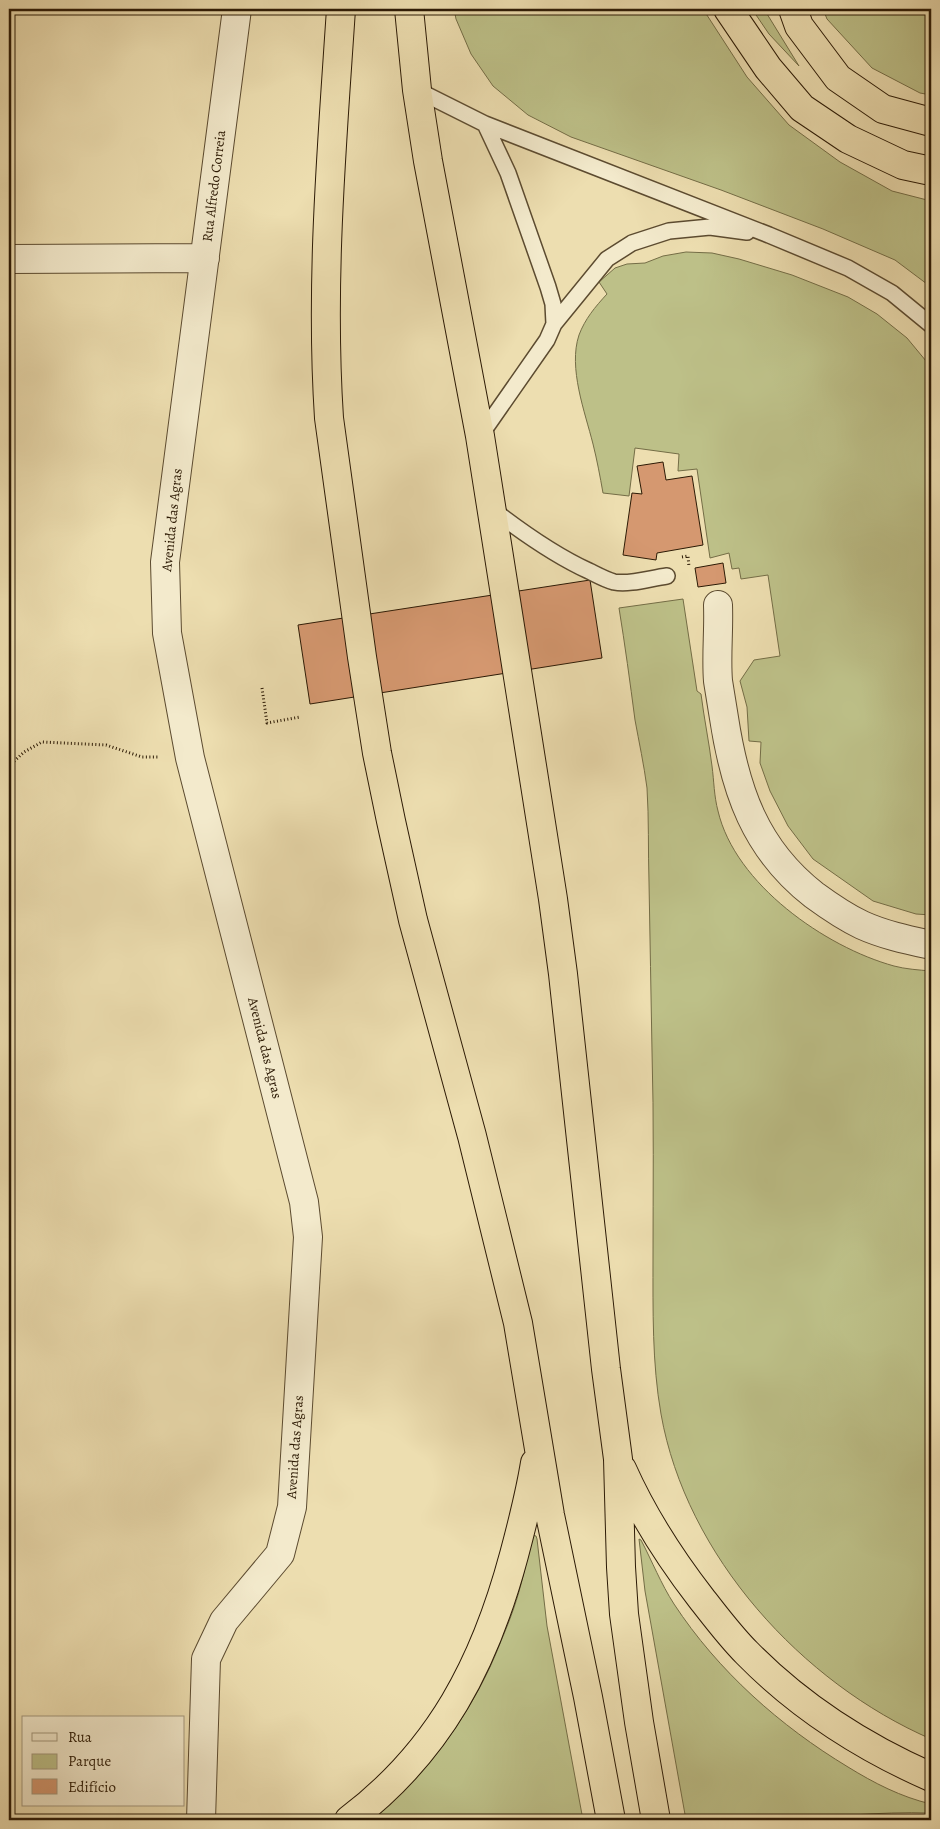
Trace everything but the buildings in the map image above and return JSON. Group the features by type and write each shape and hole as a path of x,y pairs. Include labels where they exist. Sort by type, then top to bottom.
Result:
{"highway":[{"path":"341,9 330,175 326,296 326,382 348,566 377,753 392,830 413,920 472,1136 518,1323 535,1414 550,1515 611,1820"},
{"path":"409,9 417,90 430,170 480,436 542,825 563,974 597,1298 618,1459 624,1614 639,1722 656,1820"},
{"path":"728,9 768,68 802,108 848,140 903,165 931,170"},
{"path":"792,9 799,26 838,78 883,109 931,122"},
{"path":"349,1820 381,1794 404,1770 439,1728 469,1679 492,1630 508,1577 528,1497 538,1441"},
{"path":"618,1459 634,1495 663,1546 727,1632 746,1653 798,1699 846,1734 931,1777"}],"street":[{"name":"Rua Alfredo Correia","path":"9,259 205,258 237,9"},
{"name":"Avenida das Agras","path":"201,1820 206,1659 224,1621 280,1554 292,1507 308,1237 304,1202 190,758 167,633 165,562 205,258"},
{"path":"718,605 718,681 732,761 741,793 764,842 795,879 831,908 862,925 892,936 931,945"}],"lane":[{"path":"417,90 485,124 769,235 848,268 892,292 931,325"},
{"path":"485,124 508,173 531,236 553,304 554,324"},
{"path":"480,436 547,340 554,324 607,259 632,243 669,231 710,227 769,235"},
{"path":"492,509 546,548 574,564 614,582 668,576"}],"path":[{"path":"262,688 267,723 300,717"},
{"path":"9,766 24,752 42,742 106,745 142,757 190,758"}],"green space":[{"path":"454,9 703,9 747,77 789,125 840,162 892,191 931,201 931,287 895,260 823,229 721,190 571,137 528,115 493,86 471,54 456,19"},
{"path":"752,9 764,9 799,66 769,34"},
{"path":"823,9 931,9 931,95 920,93 872,68 827,19"},
{"path":"686,252 712,253 739,259 792,275 848,297 877,314 907,338 931,367 931,915 916,914 873,901 813,859 788,826 770,791 760,763 761,742 749,741 747,707 740,681 754,660 780,656 768,575 741,579 739,568 732,569 729,553 710,558 697,469 678,471 679,454 635,448 629,496 603,493 576,376 575,361 579,335 591,313 607,294 599,282 615,268 627,264 645,263 663,256"},
{"path":"683,599 697,691 701,694 718,811 728,838 743,863 763,887 786,909 812,928 867,957 907,969 931,971 931,1739 883,1715 838,1685 795,1649 757,1609 723,1564 696,1517 674,1466 661,1414 656,1375 653,1317 653,1103 648,800 619,608"},
{"path":"532,1535 536,1536 537,1539 547,1626 583,1820 370,1820 391,1803 430,1762 448,1739 478,1691 491,1666 514,1609"},
{"path":"639,1539 669,1596 691,1629 730,1674 752,1695 798,1734 823,1751 878,1784 909,1798 931,1804 931,1813 872,1814 775,1820 686,1820 645,1591"}]}
